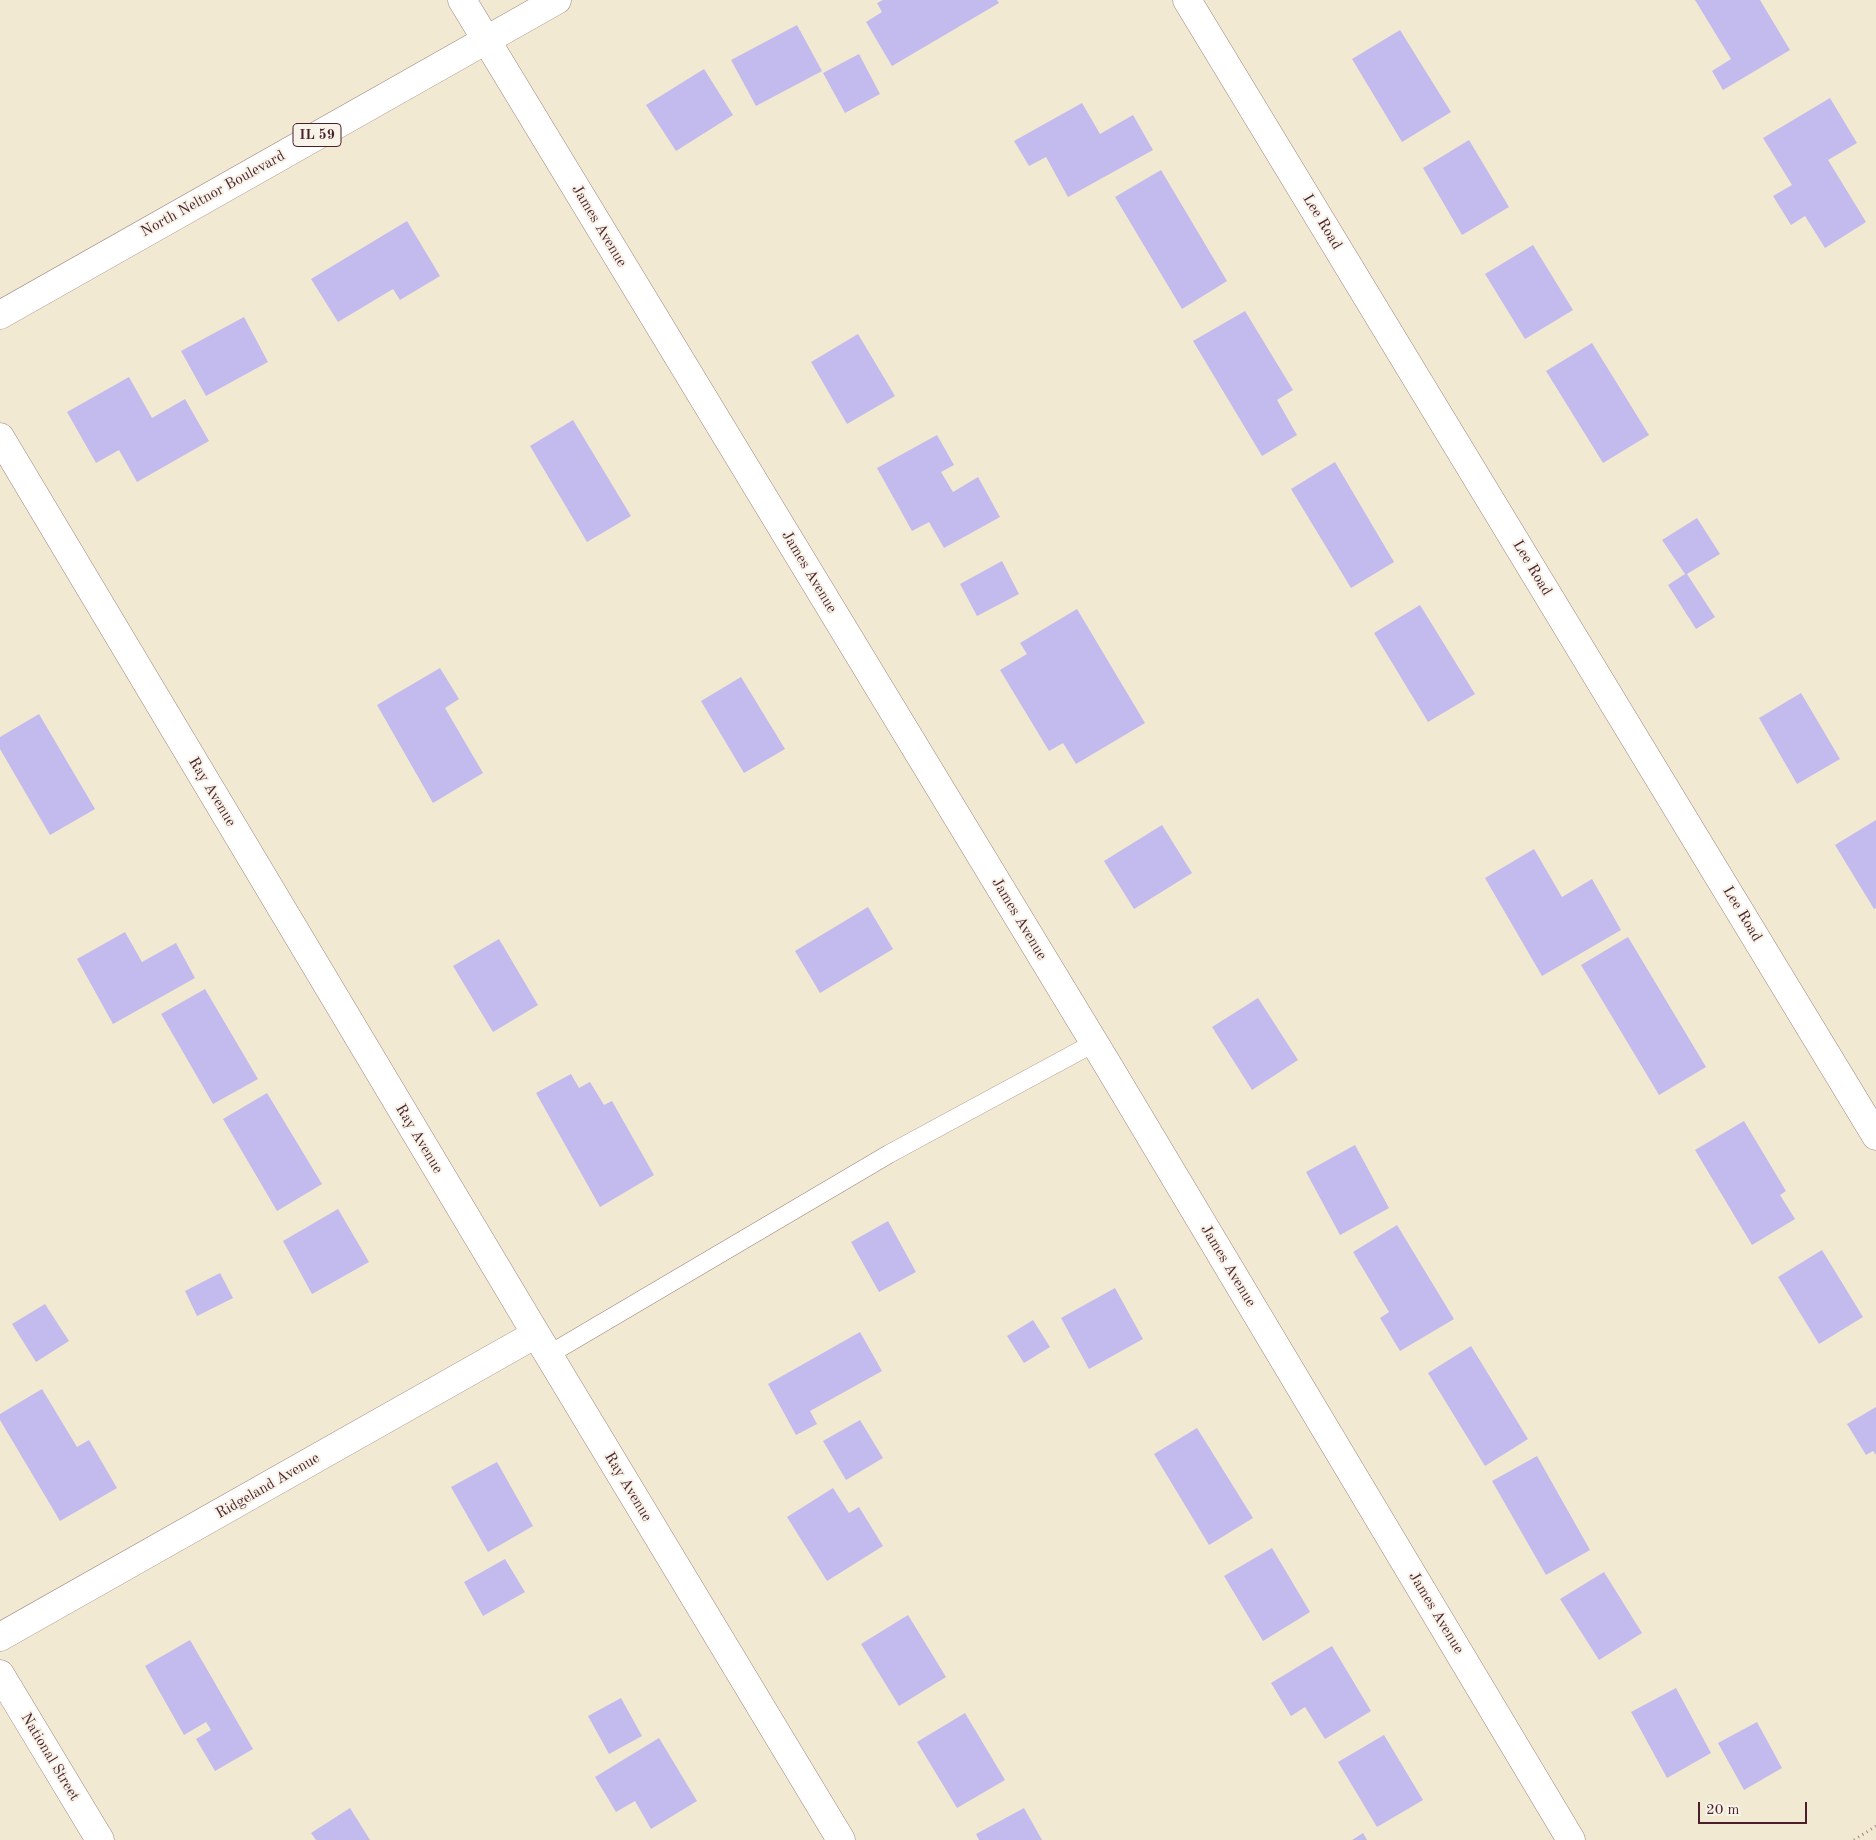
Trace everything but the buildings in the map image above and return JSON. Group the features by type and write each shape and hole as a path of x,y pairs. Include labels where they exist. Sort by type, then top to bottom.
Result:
{"street":[{"name":"James Avenue","path":"462,0 1094,1043 1571,1840"},
{"name":"North Neltnor Boulevard","path":"0,316 557,0"},
{"name":"Lee Road","path":"1187,0 1876,1136"},
{"name":"Ray Avenue","path":"0,437 542,1345 841,1840"},
{"name":"Ridgeland Avenue","path":"0,1638 542,1345"},
{"name":"National Street","path":"0,1674 100,1840"}],"lane":[{"path":"542,1345 1094,1043"}],"path":[{"path":"1854,1840 1876,1826"}]}
